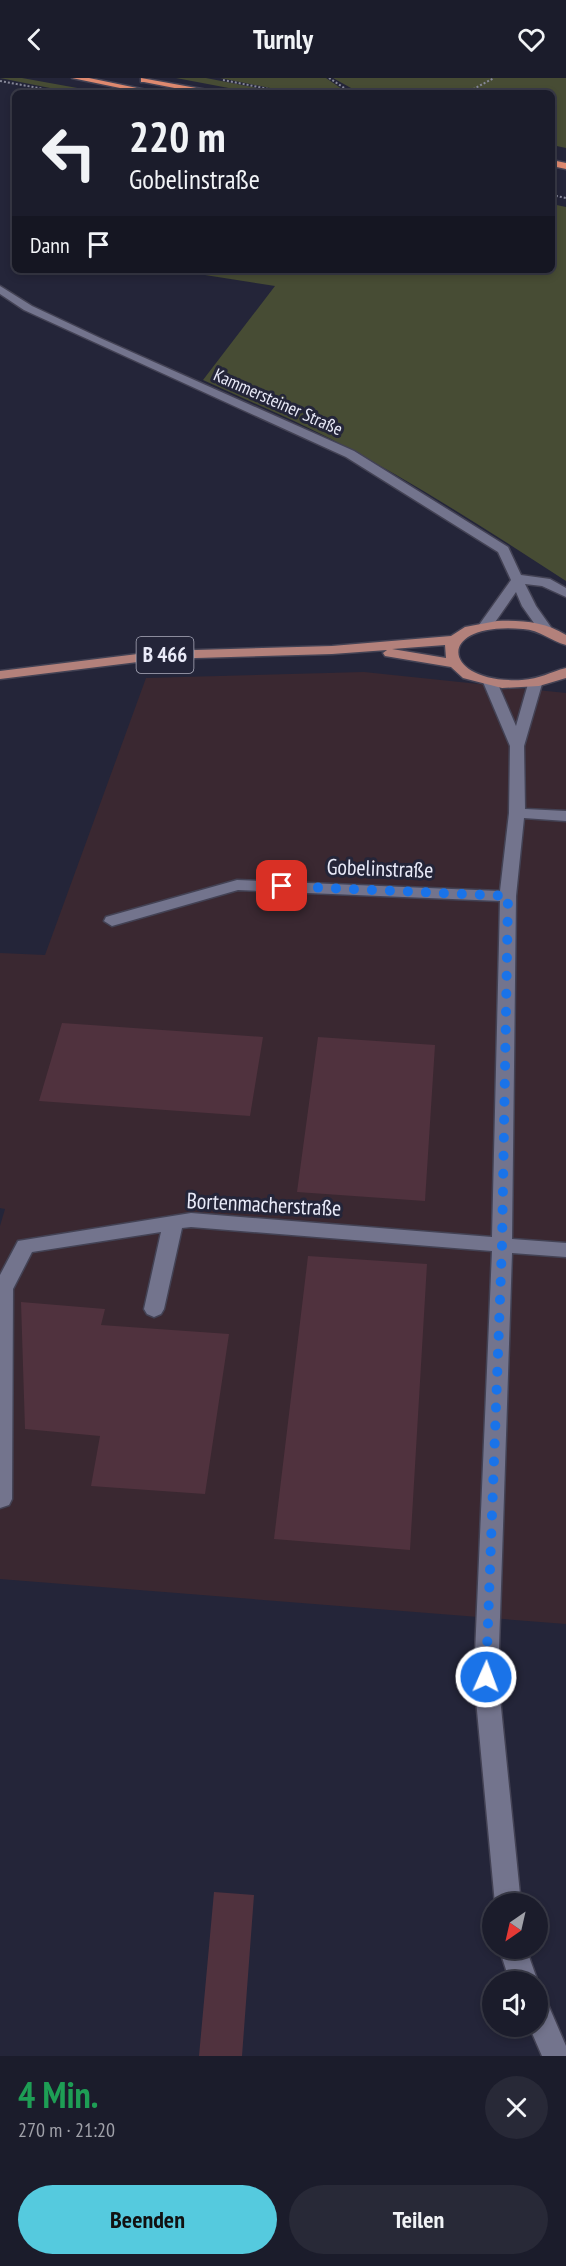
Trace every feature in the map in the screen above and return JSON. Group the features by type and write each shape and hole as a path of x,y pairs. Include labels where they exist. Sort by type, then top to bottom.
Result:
{"highway":[{"path":"76,78 141,90"},
{"path":"134,78 197,90"}],"main road":[{"path":"566,640 546,630 516,624 486,625 456,640 451,656 456,664 476,677 490,682 535,684 549,681 566,672"},
{"name":"B 466","path":"0,675 162,656 332,650 456,640"},
{"name":"B 466","path":"332,650 396,654 456,664"}],"street":[{"name":"Kammersteiner Straße","path":"0,289 28,308 350,454 503,550 529,606 546,630"},
{"path":"486,625 518,579 545,582 566,593"},
{"path":"490,682 516,746"},
{"path":"507,1893 486,1677 502,1245 508,896 517,813 516,746 535,684"},
{"path":"517,813 566,816"},
{"name":"Gobelinstraße","path":"112,921 237,885 508,896"},
{"name":"Bortenmacherstraße","path":"1,1499 3,1289 25,1246 191,1220 566,1250"},
{"path":"154,1309 173,1223"},
{"path":"548,2037 556,2056"}],"path":[{"path":"214,78 274,90"},
{"path":"329,78 347,90"},
{"path":"472,90 494,78"},
{"path":"0,81 50,90"}],"shaded area":[{"path":"364,672 566,693 566,1624 0,1579 0,1226 5,1209 0,1208 0,953 45,955 146,678"}],"green space":[{"path":"0,78 22,78 88,90 60,90"},
{"path":"176,78 206,78 267,90 239,90"},
{"path":"220,78 326,78 344,90 280,90"},
{"path":"333,78 566,78 566,148 555,146 555,90 355,90"},
{"path":"555,205 566,207 566,581 450,507 361,455 300,424 203,380 275,286 205,275 207,273 555,273"}],"building":[{"path":"62,1023 263,1037 250,1116 39,1101"},
{"path":"318,1037 435,1045 425,1201 297,1192"},
{"path":"308,1256 427,1264 410,1550 274,1539"},
{"path":"21,1302 105,1309 101,1325 229,1334 205,1494 91,1486 100,1436 25,1429"},
{"path":"214,1892 254,1895 242,2056 199,2056"}],"route":[{"path":"282,886 508,896 502,1245 486,1677"}]}
